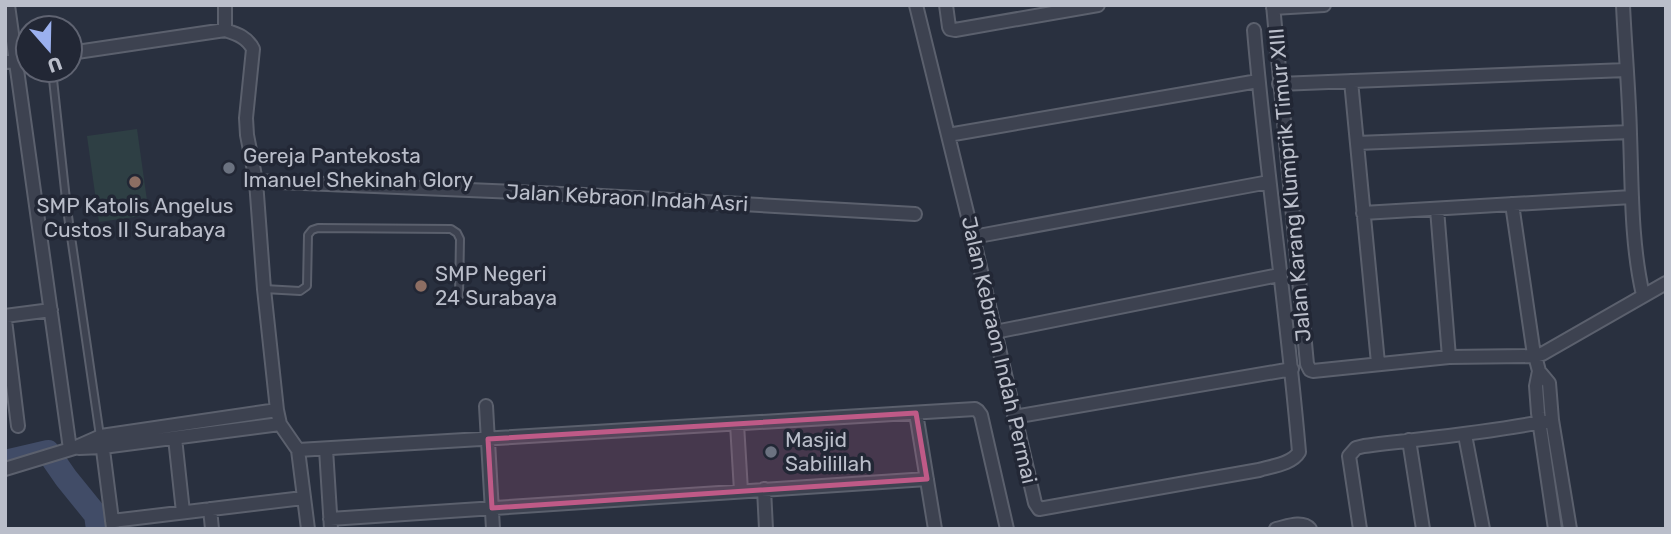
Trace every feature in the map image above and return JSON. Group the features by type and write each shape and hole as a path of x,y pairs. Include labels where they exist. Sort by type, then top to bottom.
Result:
{"street":[{"path":"8,5 14,42"},
{"path":"225,5 225,30"},
{"name":"Jalan Kebraon Indah Permai","path":"916,5 1035,503 1037,508 1041,509 1259,470 1298,456 1292,369 1279,275 1254,30"},
{"path":"946,5 949,27 954,30 1098,5"},
{"path":"1273,7 1324,5"},
{"path":"1623,5 1632,197 1638,271 1643,295"},
{"name":"Jalan Karang Klumprik Timur XIII","path":"1273,7 1307,364 1313,371 1378,363"},
{"path":"84,51 225,30 240,36 253,49 246,118 247,135 256,181 277,410 280,424 298,450 309,529"},
{"path":"1279,84 1626,70"},
{"path":"948,135 1258,80"},
{"path":"1351,80 1378,363 1449,357 1535,356 1666,283"},
{"path":"20,84 70,445"},
{"path":"1357,143 1630,132"},
{"name":"Jalan Kebraon Indah Asri","path":"256,181 572,194 915,214"},
{"path":"973,237 1269,182"},
{"path":"1363,213 1632,197"},
{"path":"1512,204 1535,356 1539,371 1549,383 1546,422 1555,529"},
{"path":"1437,209 1449,357"},
{"path":"995,332 1279,275"},
{"path":"18,426 5,318 51,310"},
{"path":"1014,417 1292,369"},
{"path":"486,405 493,529"},
{"path":"5,469 47,457 70,445 175,438 277,410"},
{"name":"Jalan Kebraon Indah Permai","path":"916,413 978,411 1007,529"},
{"path":"298,450 916,413 935,529"},
{"path":"1360,529 1349,456 1356,448 1546,422"},
{"path":"1546,422 1570,529"},
{"path":"102,442 225,424 280,424"},
{"path":"737,424 741,491"},
{"path":"1465,435 1483,529"},
{"path":"175,438 184,512"},
{"path":"1409,440 1423,529"},
{"path":"102,442 112,525 184,512 303,498"},
{"path":"326,449 330,524 492,508 927,479"},
{"path":"764,489 766,529"},
{"path":"209,509 212,529"},
{"path":"1276,529 1301,524 1310,529"}],"lane":[{"path":"54,84 67,209 102,442"},
{"path":"264,289 300,291 307,286 307,235 318,228 450,229 457,233 460,239 459,296"}],"highlighted area":[{"path":"916,413 927,479 492,508 488,439"}],"shaded area":[{"path":"137,129 149,215 99,222 87,136"}],"waterway":[{"path":"5,462 48,452 96,515 98,529"}],"place":[{"name":"Gereja Pantekosta Imanuel Shekinah Glory","path":"229,168"},
{"name":"SMP Katolis Angelus Custos II Surabaya","path":"135,182"},
{"name":"SMP Negeri 24 Surabaya","path":"421,286"},
{"name":"Masjid Sabilillah","path":"771,452"}]}
